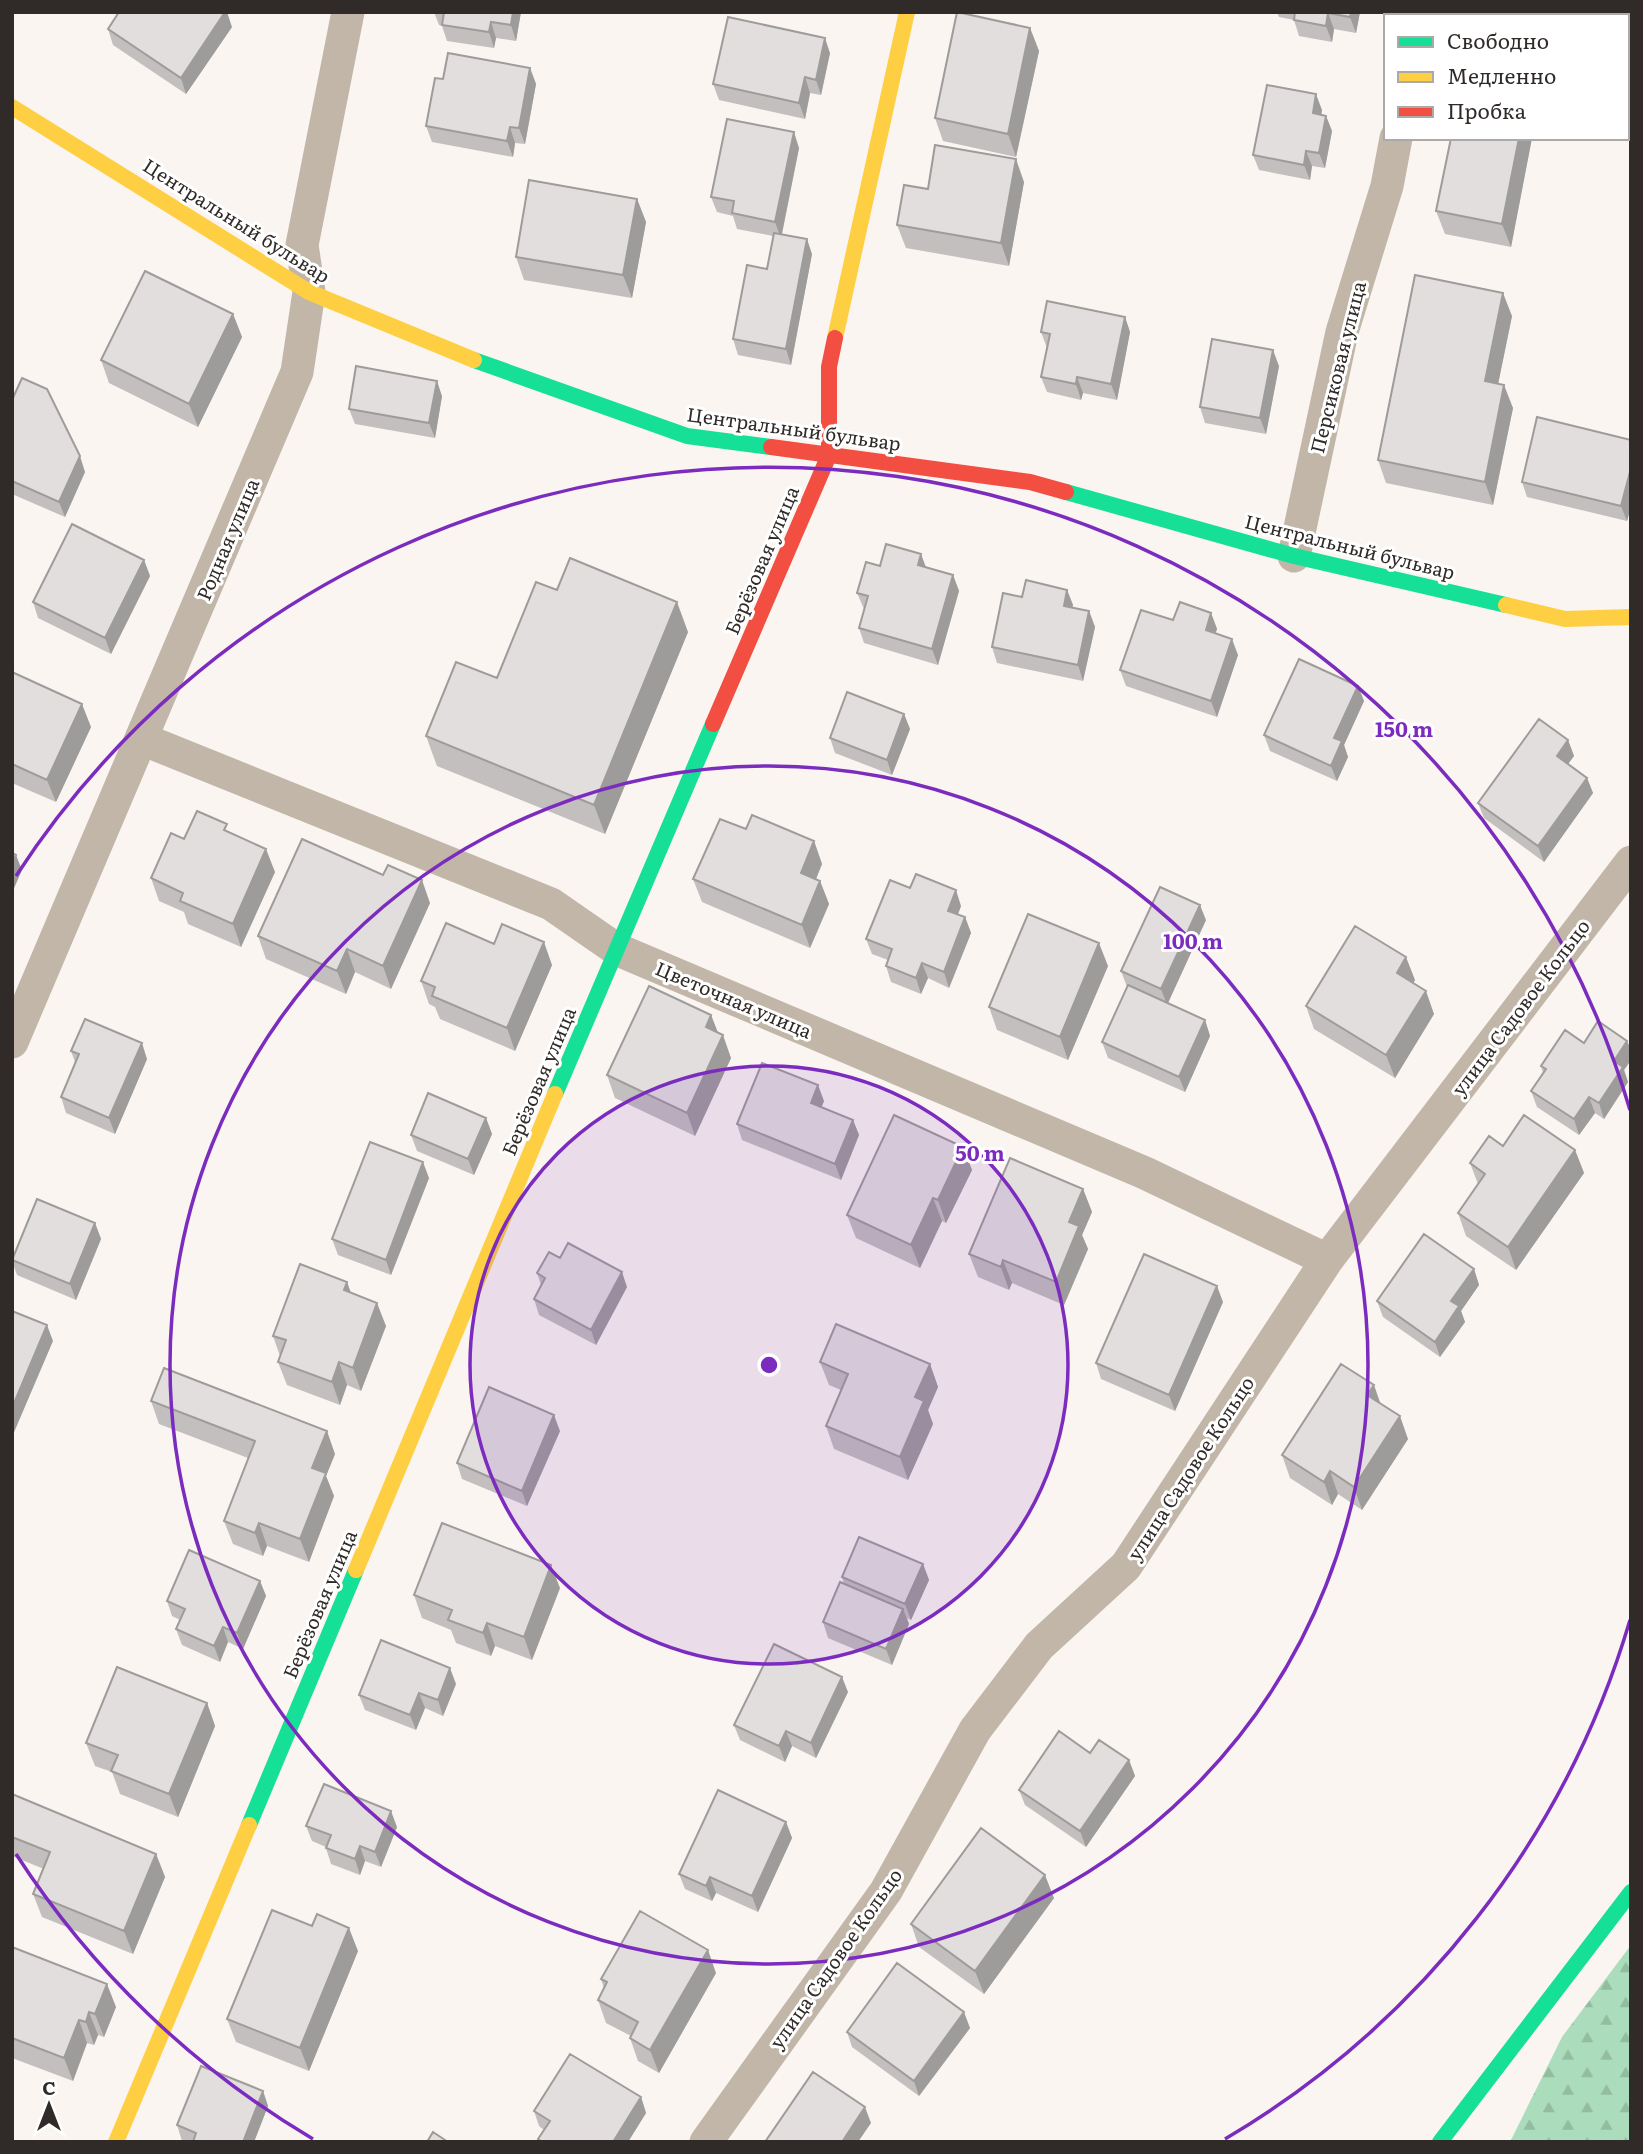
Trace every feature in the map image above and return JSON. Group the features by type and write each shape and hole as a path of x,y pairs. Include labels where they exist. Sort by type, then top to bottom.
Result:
{"street":[{"name":"Родная улица","path":"12,1042 297,372 309,292 302,245 348,12"},
{"name":"Берёзовая улица","path":"116,2142 616,949 830,455 829,367 907,12"},
{"name":"Центральный бульвар","path":"12,107 309,292 447,350 687,436 1030,481 1294,556 1564,619 1631,617"},
{"name":"Персиковая улица","path":"1294,556 1342,332 1387,186 1396,140"},
{"name":"Цветочная улица","path":"142,738 551,904 616,949 1145,1173 1327,1260"},
{"name":"улица Садовое Кольцо","path":"706,2142 886,1891 975,1730 1039,1646 1126,1566 1327,1260 1631,862"},
{"path":"1440,2142 1631,1892"}],"green space":[{"path":"1631,1945 1631,2142 1510,2142 1562,2037"}],"building":[{"path":"119,12 225,12 181,78 108,29"},
{"path":"444,12 513,12 511,25 491,22 489,32 442,25"},
{"path":"957,12 1030,28 1008,134 935,118"},
{"path":"1295,12 1351,12 1350,17 1328,13 1326,26 1294,20"},
{"path":"1472,12 1592,12 1592,14"},
{"path":"728,17 825,38 816,80 805,77 799,103 713,84"},
{"path":"448,53 530,68 519,128 510,127 507,141 426,126 435,78 443,79"},
{"path":"1267,85 1316,94 1313,113 1326,116 1319,153 1306,151 1304,165 1253,155"},
{"path":"727,119 794,132 775,222 732,213 734,201 711,197"},
{"path":"1451,140 1519,140 1502,224 1436,211"},
{"path":"935,145 1016,159 1001,243 897,225 904,185 928,189"},
{"path":"529,180 637,199 623,275 516,257"},
{"path":"774,233 807,239 786,349 733,339 747,265 767,269"},
{"path":"145,271 233,314 189,404 101,360"},
{"path":"1415,275 1503,293 1485,381 1504,385 1485,482 1378,460"},
{"path":"1047,301 1125,317 1111,384 1077,377 1076,384 1041,377 1050,334 1041,332"},
{"path":"1212,339 1273,350 1260,418 1200,407"},
{"path":"356,366 437,381 429,423 349,409"},
{"path":"22,378 47,389 80,456 59,502 12,481 12,400"},
{"path":"1537,417 1631,440 1631,468 1621,506 1522,482"},
{"path":"72,524 144,560 105,638 33,602"},
{"path":"886,544 921,554 918,565 953,575 932,649 859,628 868,596 857,593 866,562 880,566"},
{"path":"570,558 677,602 594,805 426,736 456,662 497,678 536,582 557,590"},
{"path":"1026,580 1067,590 1064,606 1089,611 1078,665 992,647 1003,593 1022,597"},
{"path":"1180,602 1211,613 1206,630 1232,639 1211,701 1120,670 1141,610 1173,620"},
{"path":"1299,659 1358,686 1334,738 1342,741 1331,766 1264,735"},
{"path":"12,672 82,704 47,780 12,764"},
{"path":"847,692 904,714 887,760 830,738"},
{"path":"1539,719 1568,740 1557,756 1587,778 1538,846 1478,803"},
{"path":"197,811 227,824 224,830 266,849 233,924 180,901 183,893 151,878 171,833 184,839"},
{"path":"752,815 814,841 801,873 820,881 802,925 693,879 720,819 746,829"},
{"path":"302,839 383,875 388,865 422,880 383,966 347,949 337,971 258,936"},
{"path":"916,874 956,890 948,911 965,917 944,972 922,963 916,978 886,966 892,949 866,939 890,880 910,888"},
{"path":"1160,887 1200,905 1161,989 1121,971"},
{"path":"1028,914 1099,943 1060,1037 989,1007"},
{"path":"446,923 494,944 502,924 544,942 507,1028 432,996 435,987 421,981"},
{"path":"1355,926 1406,957 1397,973 1426,991 1386,1055 1306,1006"},
{"path":"1128,985 1205,1020 1179,1077 1102,1042"},
{"path":"649,986 711,1015 706,1027 723,1035 687,1113 607,1075"},
{"path":"85,1019 142,1043 109,1118 61,1097 79,1054 71,1051"},
{"path":"1598,1021 1627,1041 1614,1061 1623,1067 1599,1103 1589,1097 1574,1119 1531,1091 1546,1069 1541,1066 1565,1030 1584,1043"},
{"path":"762,1063 818,1085 811,1103 853,1120 835,1164 737,1124"},
{"path":"428,1093 486,1118 468,1159 411,1135"},
{"path":"894,1115 963,1147 938,1200 933,1198 911,1245 847,1215"},
{"path":"1524,1115 1575,1150 1508,1247 1458,1213 1485,1174 1470,1163 1489,1136 1503,1146"},
{"path":"370,1142 423,1162 386,1260 332,1239"},
{"path":"1010,1158 1083,1189 1069,1222 1079,1226 1056,1282 1003,1260 1001,1267 969,1254"},
{"path":"37,1199 95,1223 70,1284 12,1260"},
{"path":"1424,1234 1474,1269 1451,1301 1459,1306 1435,1342 1377,1301"},
{"path":"568,1243 622,1272 591,1330 534,1299 545,1278 537,1273 549,1252 560,1258"},
{"path":"1144,1254 1217,1286 1169,1395 1096,1363"},
{"path":"300,1264 347,1282 344,1290 377,1303 353,1368 339,1362 332,1382 278,1362 286,1340 273,1336"},
{"path":"12,1311 47,1325 12,1408"},
{"path":"836,1324 930,1364 915,1397 924,1401 900,1457 826,1426 848,1374 820,1362"},
{"path":"1341,1364 1374,1385 1367,1395 1400,1416 1354,1487 1330,1471 1324,1482 1282,1455"},
{"path":"164,1368 327,1431 312,1468 326,1473 300,1539 259,1523 255,1533 224,1521 255,1441 151,1401"},
{"path":"489,1387 554,1415 522,1491 457,1463"},
{"path":"442,1523 551,1565 524,1637 487,1623 483,1633 448,1620 452,1610 414,1595"},
{"path":"859,1537 923,1564 905,1604 842,1577"},
{"path":"189,1550 260,1581 237,1633 223,1627 214,1646 176,1629 185,1609 167,1601"},
{"path":"840,1582 903,1609 886,1649 823,1622"},
{"path":"381,1640 450,1668 438,1700 419,1693 410,1715 359,1695"},
{"path":"774,1644 842,1677 811,1743 786,1731 779,1746 734,1725"},
{"path":"117,1667 207,1703 169,1794 111,1771 118,1755 86,1743"},
{"path":"1059,1731 1090,1753 1099,1740 1129,1760 1080,1831 1019,1790"},
{"path":"324,1784 391,1811 375,1852 360,1846 355,1859 326,1848 331,1835 306,1826"},
{"path":"718,1790 786,1822 752,1896 710,1877 706,1886 679,1874"},
{"path":"12,1794 156,1854 124,1931 33,1894 50,1852 12,1837"},
{"path":"981,1828 1045,1875 975,1971 911,1924"},
{"path":"272,1910 312,1926 317,1914 349,1928 300,2048 227,2019"},
{"path":"640,1911 708,1950 650,2050 630,2038 638,2022 598,2000 607,1982 601,1979"},
{"path":"12,1947 107,1984 95,2014 89,2012 86,2022 79,2020 64,2058 12,2038"},
{"path":"897,1963 964,2012 914,2081 847,2032"},
{"path":"570,2054 641,2097 613,2142 542,2142 538,2139 550,2121 534,2111"},
{"path":"201,2066 263,2091 243,2142 193,2142 196,2133 177,2125"},
{"path":"813,2072 865,2107 842,2142 765,2142"},
{"path":"433,2132 448,2142 427,2142"}],"traffic: fast":[{"path":"474,360 687,436 771,447"},
{"path":"1066,492 1294,556 1506,605"},
{"path":"555,1094 713,724"},
{"path":"249,1825 356,1570"},
{"path":"1440,2142 1631,1892"}],"traffic: slow":[{"path":"835,338 907,12"},
{"path":"12,107 309,292 474,360"},
{"path":"1506,605 1565,619 1631,617"},
{"path":"356,1570 555,1094"},
{"path":"116,2142 249,1825"}],"traffic: jam":[{"path":"713,724 829,455 829,367 835,338"},
{"path":"771,447 1030,482 1066,492"}]}
